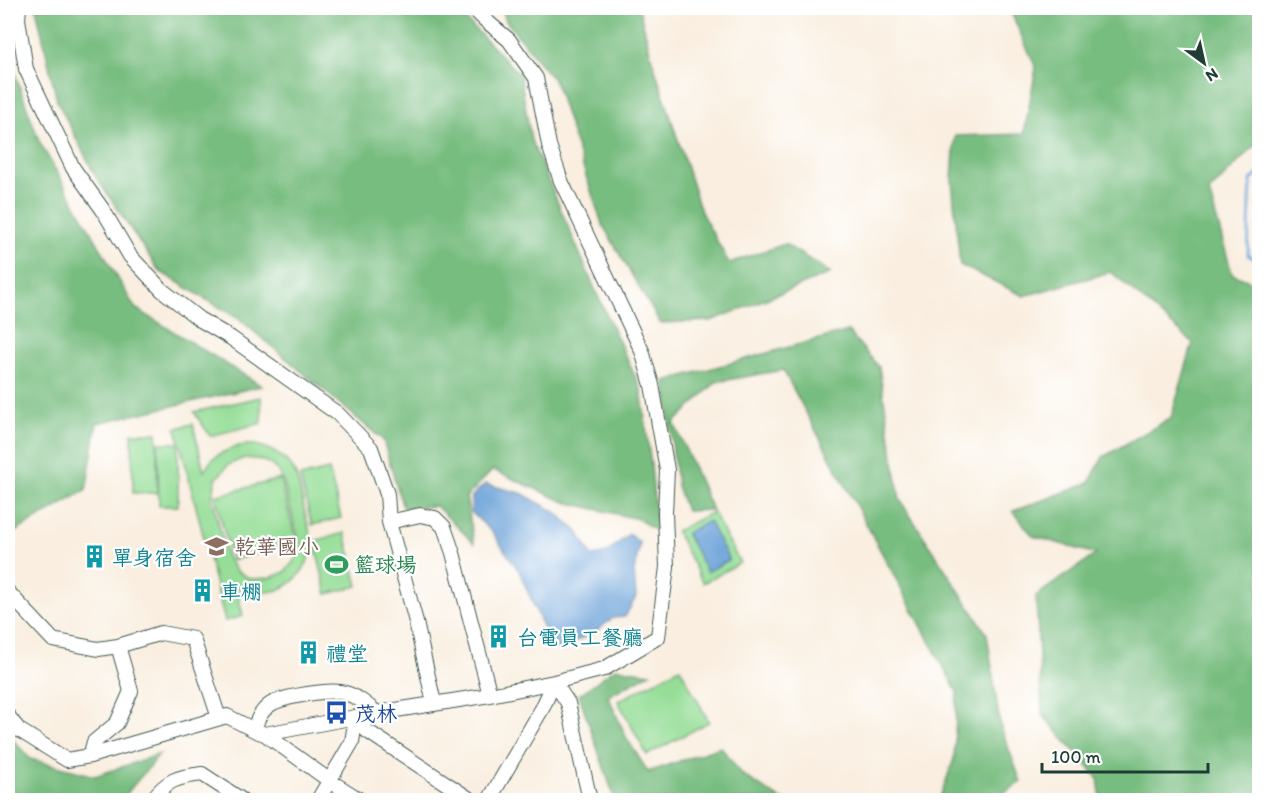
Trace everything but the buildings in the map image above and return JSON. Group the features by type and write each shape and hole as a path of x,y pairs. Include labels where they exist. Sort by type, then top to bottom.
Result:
{"street":[{"path":"19,8 18,19 26,69 73,168 103,210 130,256 162,290 199,319 231,338 338,414 371,448 387,494 389,522 415,618 434,703"},
{"path":"260,733 554,682 604,669 658,636 667,567 665,513 667,470 652,386 642,351 561,181 549,146 536,78 509,40 473,8"},
{"path":"389,522 420,515 435,518 444,527 453,553 489,695"},
{"path":"8,592 53,640 98,649 161,633 193,639 219,718"},
{"path":"90,756 94,742 117,723 131,691 117,646"},
{"path":"489,801 543,707 554,682"},
{"path":"554,682 568,703 590,801"},
{"path":"260,733 255,726 260,715 273,702 309,694 341,692 358,698 377,713"},
{"path":"8,716 19,730 67,760 90,756 227,716 260,733 360,801"},
{"path":"318,801 352,741 356,717"},
{"path":"356,717 367,730 471,801"},
{"path":"152,801 161,789 180,777 202,774 242,801"}],"green space":[{"path":"36,8 455,8 520,75 531,140 597,294 641,389 657,531 638,519 565,502 493,470 466,497 474,543 436,506 403,508 383,440 239,319 159,271 96,177 57,101"},
{"path":"502,8 639,8 652,59 701,212 729,263 785,244 831,273 711,321 660,323 602,224 555,82 506,21"},
{"path":"1009,8 1259,8 1259,141 1209,192 1232,274 1259,285 1259,800 1101,800 1098,778 1042,714 1036,596 1096,554 1033,536 1013,511 1089,483 1103,457 1171,418 1193,343 1111,272 1024,296 960,265 952,180 955,136 1024,134 1036,68"},
{"path":"8,54 39,141 135,308 262,386 97,423 86,490 8,536"},
{"path":"848,331 879,367 900,500 987,634 1000,725 1021,782 994,800 933,800 940,797 954,759 957,692 783,370 716,382 674,423 712,510 686,511 677,486 665,381"},
{"path":"261,397 262,423 210,436 194,412"},
{"path":"193,424 204,471 213,459 222,453 237,447 252,445 278,454 293,469 297,478 311,536 307,562 298,576 276,590 259,592 236,587 243,616 225,621 176,428","holes":["244,458 269,463 279,472 297,534 298,549 294,561 285,572 270,578 251,579 236,571 227,557 212,498 216,479 228,465"]},
{"path":"132,433 157,433 157,493 133,493"},
{"path":"158,443 178,443 178,506 159,506"},
{"name":"籃球場","path":"329,470 341,518 312,525 300,477"},
{"path":"280,479 297,543 232,560 215,496"},
{"path":"713,512 740,563 703,583 676,531"},
{"name":"籃球場","path":"345,533 358,586 327,594 314,541"},
{"path":"615,668 650,673 608,696 627,739 648,772 721,747 741,774 780,799 786,800 615,800 579,695"},
{"path":"680,668 709,722 647,755 618,701"},
{"path":"8,734 30,759 95,776 160,754 121,800 8,800"}],"water":[{"path":"485,484 521,493 556,512 578,532 592,556 607,553 629,534 640,543 634,571 636,597 625,617 613,618 595,632 557,650 543,627 519,571 492,532 471,512 472,496"},
{"path":"709,521 729,560 707,572 686,533"}],"waterway":[{"path":"1260,173 1251,180 1248,255 1260,262"}],"place":[{"name":"乾華國小","path":"217,546"},
{"name":"單身宿舍","path":"94,557"},
{"name":"籃球場","path":"336,564"},
{"name":"車棚","path":"202,591"},
{"name":"台電員工餐廳","path":"499,637"},
{"name":"禮堂","path":"308,653"},
{"name":"茂林","path":"337,713"}]}
